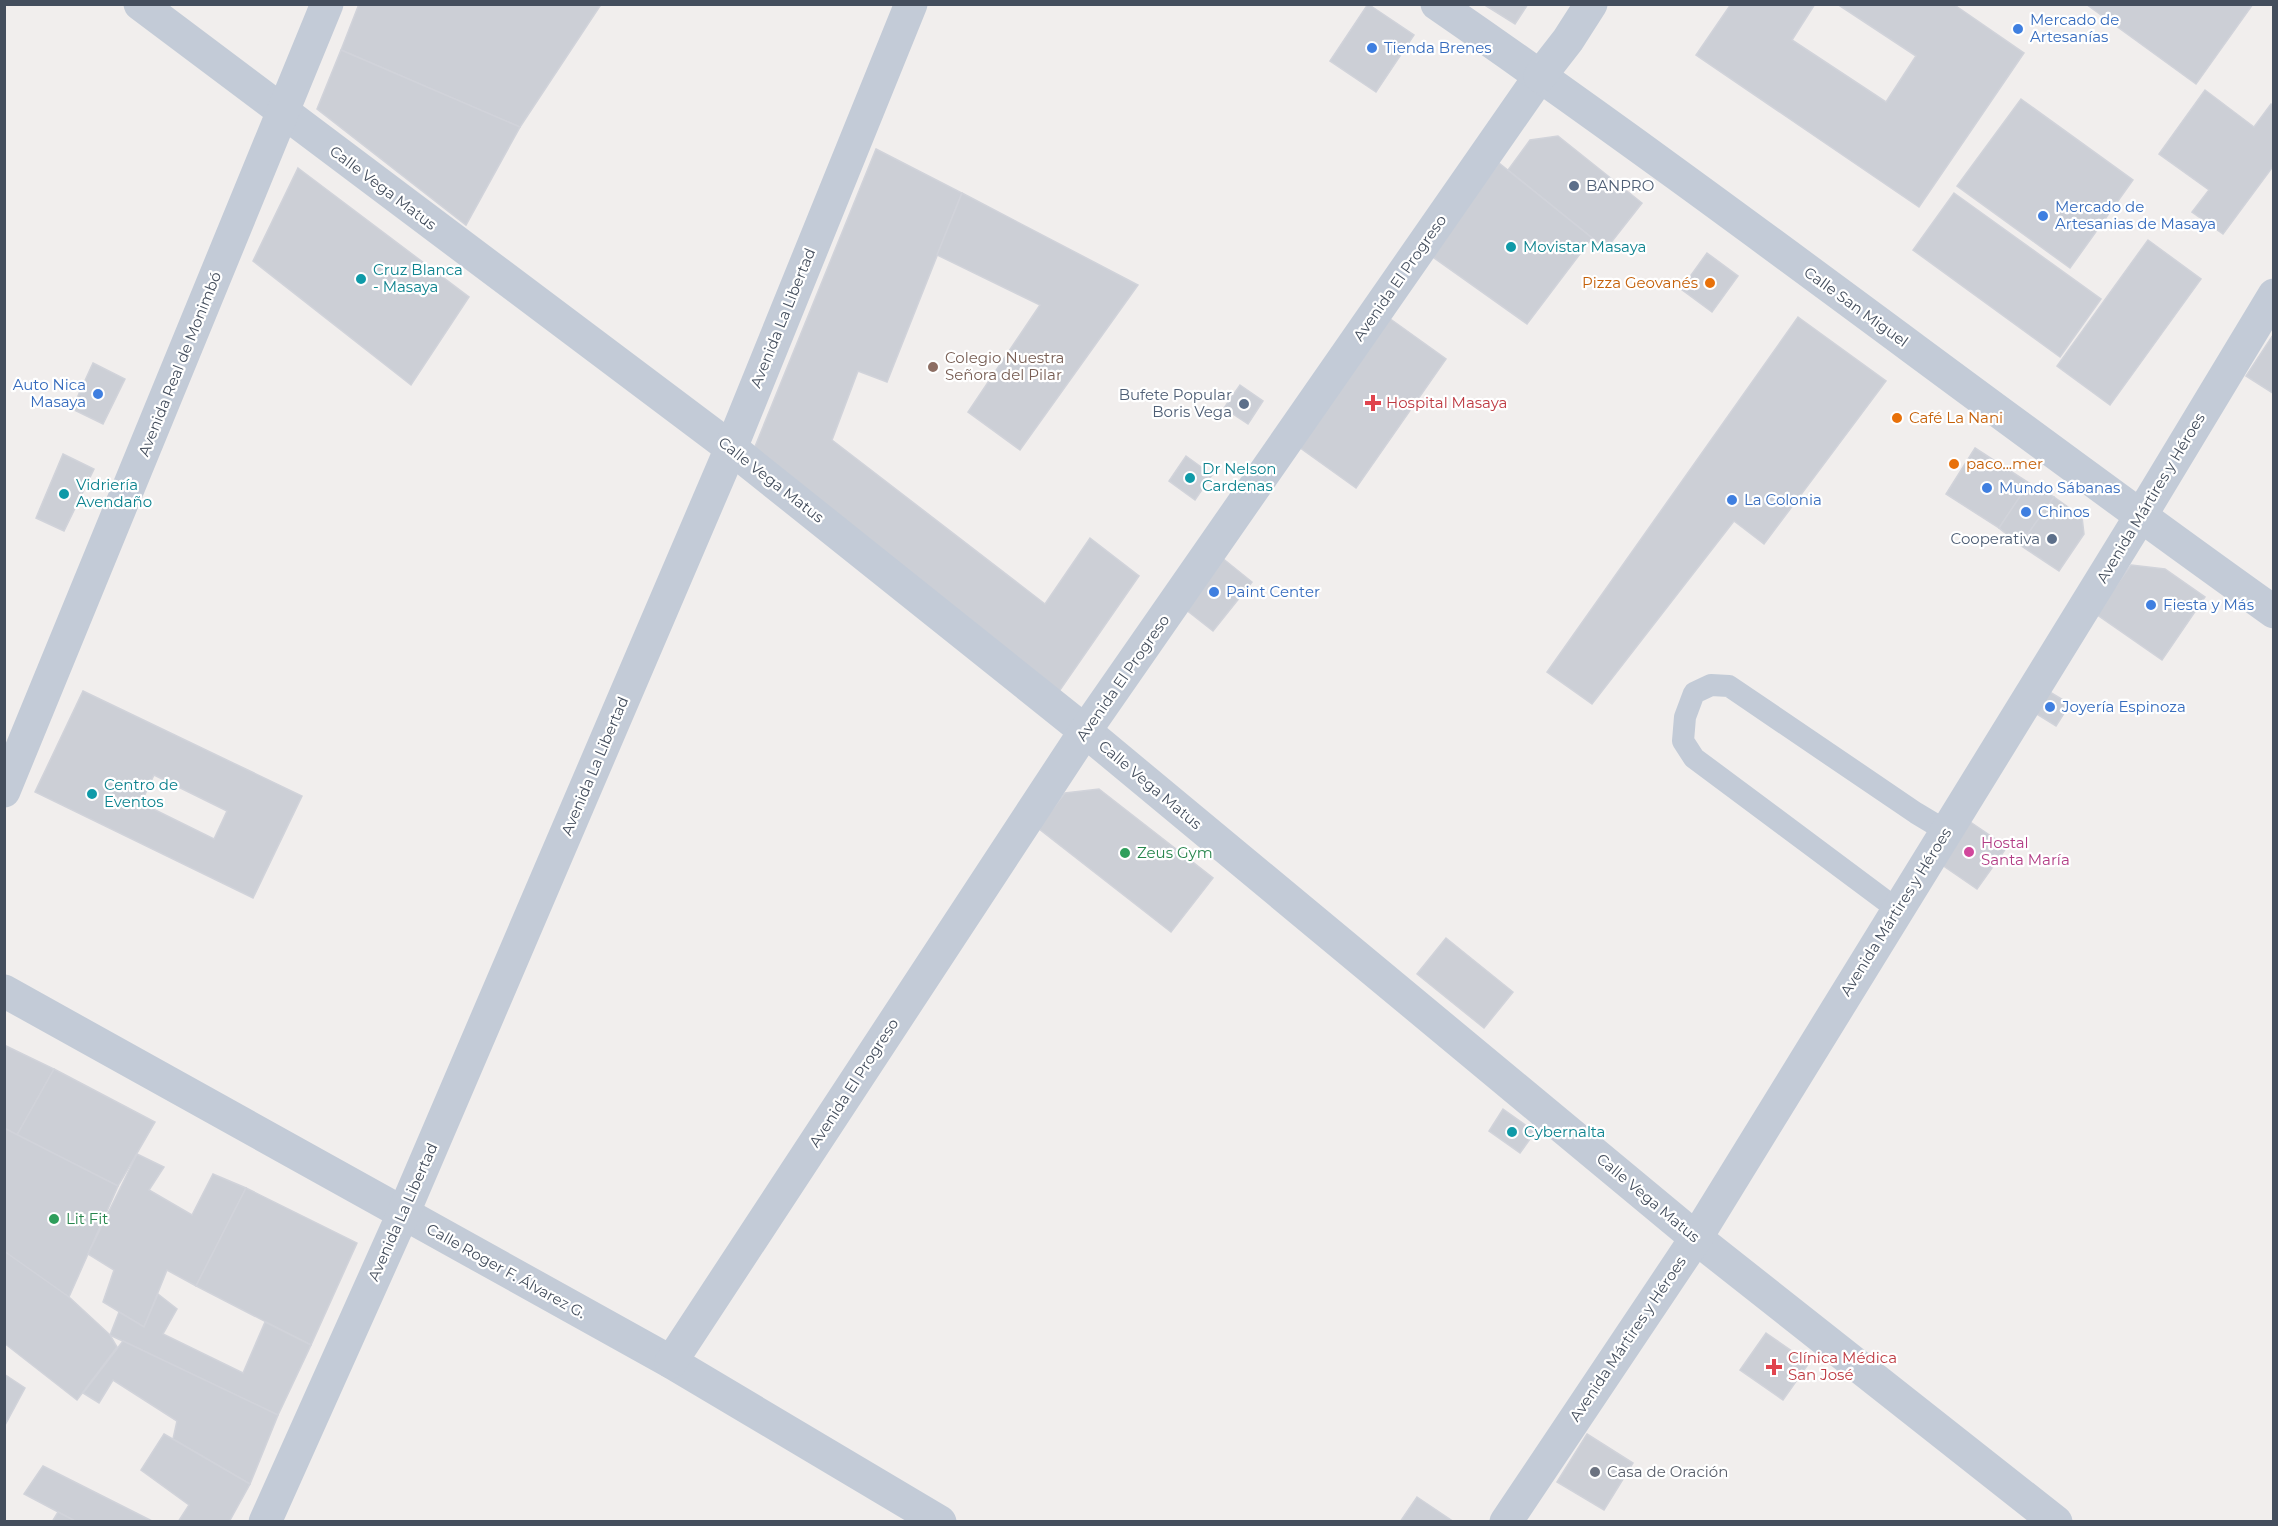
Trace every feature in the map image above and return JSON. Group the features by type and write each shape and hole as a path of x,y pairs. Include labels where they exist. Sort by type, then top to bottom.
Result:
{"street":[{"name":"Calle Vega Matus","path":"140,4 731,448 1085,731 1696,1238 2056,1521"},
{"name":"Avenida Real de Monimbó","path":"4,790 327,4"},
{"name":"Avenida La Libertad","path":"265,1521 403,1214 731,448 911,4"},
{"name":"Calle San Miguel","path":"1437,4 1540,76 2140,517 2274,612"},
{"name":"Avenida El Progreso","path":"671,1362 1085,731 1591,4"},
{"name":"Avenida Mártires y Héroes","path":"1506,1521 1696,1238 2274,295"},
{"name":"Calle Roger F. Álvarez G.","path":"4,991 671,1362 940,1521"}],"lane":[{"path":"1898,910 1694,758 1683,741 1685,717 1694,693 1711,685 1729,686 1946,831"}],"building":[{"path":"359,4 597,4 600,6 520,127 341,50"},
{"name":"Tienda Brenes","path":"1368,4 1414,35 1376,92 1330,61"},
{"path":"1483,4 1528,4 1515,24"},
{"path":"1731,4 1815,4 1792,40 1886,102 1916,56 1837,4 1953,4 2024,53 1919,207 1696,55"},
{"path":"2086,4 2253,4 2196,84"},
{"path":"341,50 520,127 466,225 317,109"},
{"path":"2205,90 2254,127 2271,104 2274,106 2274,165 2223,234 2192,212 2209,190 2159,154"},
{"path":"2021,99 2133,180 2070,268 1957,186"},
{"name":"BANPRO","path":"1558,136 1642,203 1606,249 1508,170 1530,140"},
{"path":"876,149 962,193 887,382 858,371 832,440 1045,604 1090,538 1139,576 1058,693 754,449"},
{"name":"Movistar Masaya","path":"1499,163 1592,238 1527,324 1430,255"},
{"name":"Cruz Blanca - Masaya","path":"298,168 469,297 411,385 253,261"},
{"path":"962,193 1138,285 1020,450 968,412 1040,305 937,255"},
{"path":"1954,193 2101,299 2060,357 1913,250"},
{"path":"2148,240 2201,279 2110,405 2057,366"},
{"name":"Pizza Geovanés","path":"1707,253 1738,276 1712,312 1681,289"},
{"name":"La Colonia","path":"1798,317 1886,381 1764,544 1734,521 1592,704 1547,672"},
{"name":"Hospital Masaya","path":"1389,318 1446,359 1356,488 1299,447"},
{"path":"2274,335 2274,394 2246,376"},
{"name":"Auto Nica Masaya","path":"93,363 125,379 103,424 72,409"},
{"name":"Bufete Popular Boris Vega","path":"1240,385 1263,401 1248,424 1224,408"},
{"name":"Mundo Sábanas","path":"1975,448 2029,483 1999,528 1946,494"},
{"name":"Vidriería Avendaño","path":"63,454 94,469 64,531 36,518"},
{"name":"Dr Nelson Cardenas","path":"1186,456 1212,475 1195,500 1169,481"},
{"name":"Chinos","path":"2029,483 2054,497 2020,545 1999,528"},
{"name":"Cooperativa","path":"2054,497 2082,517 2084,534 2059,571 2020,545"},
{"name":"Paint Center","path":"1216,553 1252,582 1213,631 1176,602"},
{"name":"Fiesta y Más","path":"2131,565 2165,569 2205,597 2162,660 2096,614"},
{"name":"Joyería Espinoza","path":"2043,688 2070,704 2056,726 2030,710"},
{"name":"Centro de Eventos","path":"83,691 302,796 253,898 35,792","holes":["154,775 227,811 214,839 141,803"]},
{"name":"Zeus Gym","path":"1099,789 1213,878 1171,932 1038,828 1065,793"},
{"name":"Hostal Santa María","path":"1960,815 2007,847 1977,889 1932,858"},
{"path":"1446,938 1513,992 1484,1028 1417,974"},
{"path":"4,1045 54,1069 17,1135 4,1128"},
{"path":"54,1069 155,1122 118,1186 17,1135"},
{"name":"Cybernalta","path":"1503,1109 1535,1132 1520,1153 1489,1131"},
{"name":"Lit Fit","path":"4,1128 118,1186 69,1297 4,1253"},
{"path":"137,1154 164,1167 149,1190 192,1215 213,1174 246,1188 196,1286 167,1270 144,1327 103,1302 114,1270 88,1254"},
{"path":"246,1188 357,1243 311,1345 196,1286"},
{"path":"4,1251 69,1297 110,1335 117,1347 77,1400 4,1343"},
{"path":"158,1294 177,1309 163,1334 243,1373 265,1322 311,1345 278,1415 110,1335 119,1312 144,1327"},
{"name":"Clínica Médica San José","path":"1766,1333 1809,1363 1783,1400 1740,1370"},
{"path":"123,1341 278,1415 250,1484 173,1439 177,1421 113,1380 99,1403 83,1393"},
{"path":"4,1374 25,1388 4,1427"},
{"path":"164,1434 250,1484 229,1522 178,1522 189,1505 141,1470"},
{"name":"Casa de Oración","path":"1587,1434 1633,1463 1604,1510 1557,1482"},
{"path":"43,1466 154,1522 77,1522 24,1494"},
{"path":"1417,1497 1454,1522 1400,1522"},
{"path":"58,1512 77,1522 52,1522"}],"place":[{"name":"Mercado de Artesanías","path":"2018,29"},
{"name":"Tienda Brenes","path":"1372,48"},
{"name":"BANPRO","path":"1574,186"},
{"name":"Mercado de Artesanias de Masaya","path":"2043,216"},
{"name":"Movistar Masaya","path":"1511,247"},
{"name":"Cruz Blanca - Masaya","path":"361,279"},
{"name":"Pizza Geovanés","path":"1710,283"},
{"name":"Colegio Nuestra Señora del Pilar","path":"933,367"},
{"name":"Auto Nica Masaya","path":"98,394"},
{"name":"Hospital Masaya","path":"1373,403"},
{"name":"Bufete Popular Boris Vega","path":"1244,404"},
{"name":"Café La Nani","path":"1897,418"},
{"name":"paco...mer","path":"1954,464"},
{"name":"Dr Nelson Cardenas","path":"1190,478"},
{"name":"Mundo Sábanas","path":"1987,488"},
{"name":"Vidriería Avendaño","path":"64,494"},
{"name":"La Colonia","path":"1732,500"},
{"name":"Chinos","path":"2026,512"},
{"name":"Cooperativa","path":"2052,539"},
{"name":"Paint Center","path":"1214,592"},
{"name":"Fiesta y Más","path":"2151,605"},
{"name":"Joyería Espinoza","path":"2050,707"},
{"name":"Centro de Eventos","path":"92,794"},
{"name":"Hostal Santa María","path":"1969,852"},
{"name":"Zeus Gym","path":"1125,853"},
{"name":"Cybernalta","path":"1512,1132"},
{"name":"Lit Fit","path":"54,1219"},
{"name":"Clínica Médica San José","path":"1774,1367"},
{"name":"Casa de Oración","path":"1595,1472"}]}
